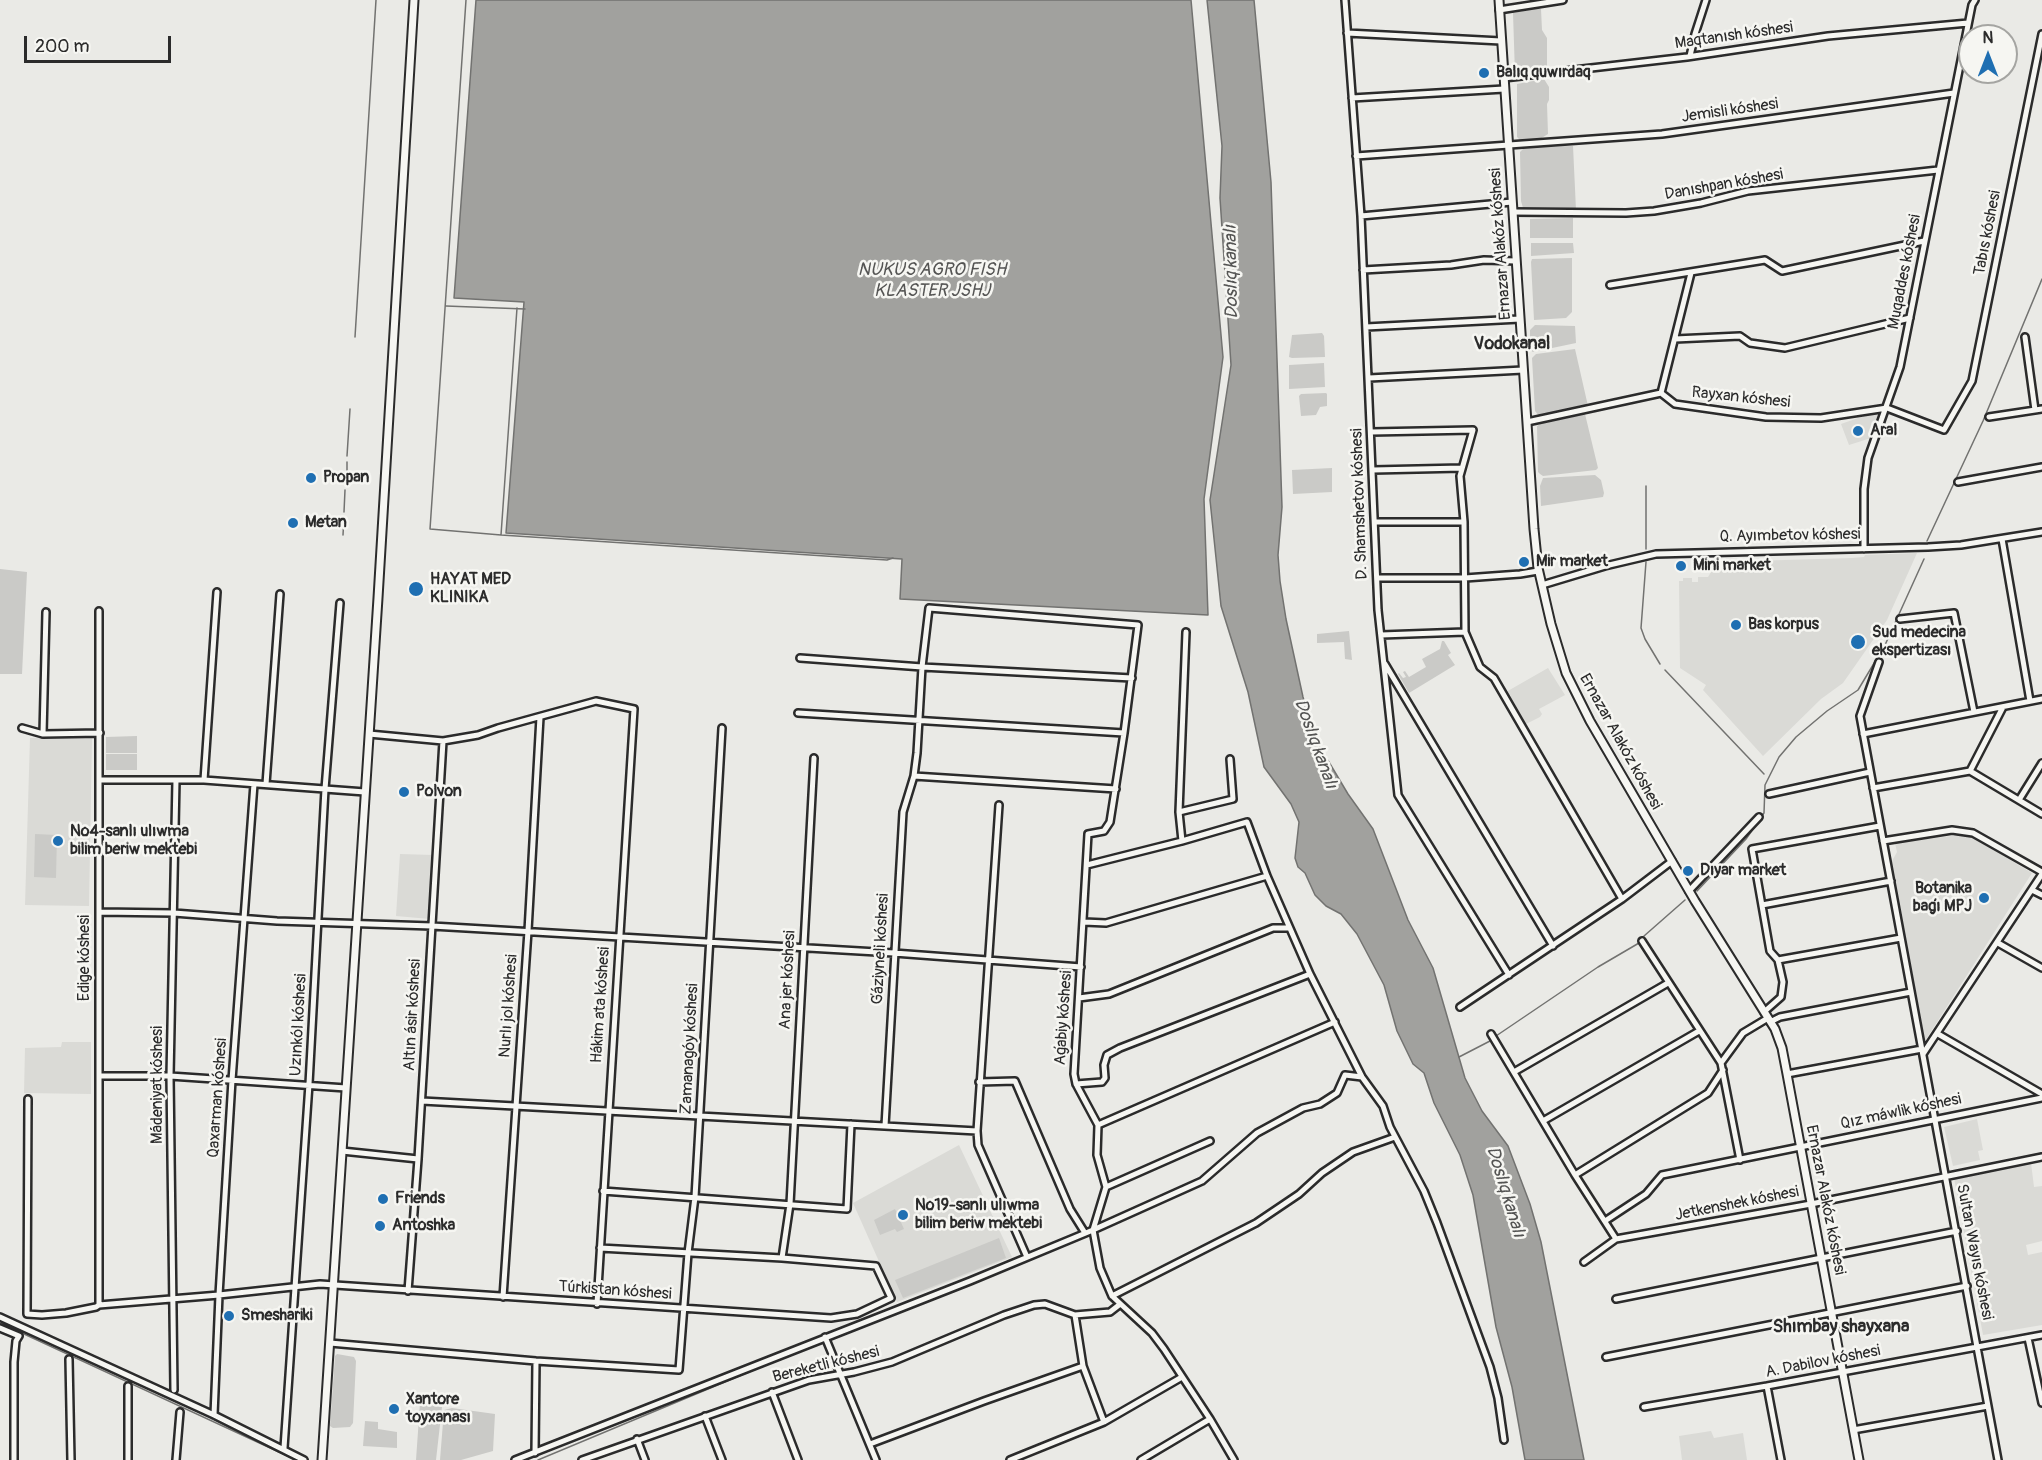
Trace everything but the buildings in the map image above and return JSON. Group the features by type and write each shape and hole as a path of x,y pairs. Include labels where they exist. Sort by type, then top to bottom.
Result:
{"main road":[{"path":"322,1460 414,0"},
{"name":"Ernazar Alakóz kóshesi","path":"1499,0 1538,571 1553,633 1566,673 1590,721 1689,891 1775,1029 1782,1048 1859,1460"}],"street":[{"name":"D. Shamshetov kóshesi","path":"1345,0 1369,378 1377,578 1398,795 1509,975"},
{"path":"1499,10 1563,0"},
{"path":"1690,56 1706,0"},
{"name":"Muqaddes kóshesi","path":"1864,549 1864,489 1868,458 1900,367 1968,23 1975,0"},
{"name":"Maqtanısh kóshesi","path":"1504,78 1690,56 1828,36 1968,23"},
{"path":"1347,33 1501,41"},
{"name":"Tabıs kóshesi","path":"1887,408 1944,430 1971,381 2042,34"},
{"path":"1352,98 1504,88"},
{"name":"Jemisli kóshesi","path":"1356,156 1662,134 1954,93"},
{"name":"Danıshpan kóshesi","path":"1513,213 1654,211 1701,203 1748,191 1938,170"},
{"path":"1360,216 1512,202"},
{"path":"1610,285 1764,260 1782,271 1924,242"},
{"path":"1363,270 1450,265 1484,260 1516,261"},
{"path":"1527,422 1661,393 1691,273"},
{"path":"1675,339 1740,336 1750,343 1785,348 1910,318"},
{"path":"1366,327 1520,319"},
{"path":"1989,417 2039,410 2025,337"},
{"path":"1369,378 1523,370"},
{"name":"Rayxan kóshesi","path":"1661,393 1675,404 1766,417 1821,418 1887,408"},
{"path":"1371,432 1473,430 1460,476 1464,522 1465,632 1480,667 1494,678 1622,898"},
{"path":"1958,482 2042,467"},
{"path":"1372,470 1462,468"},
{"path":"1375,522 1464,522"},
{"name":"Q. Ayımbetov kóshesi","path":"1542,585 1605,566 1656,554 1928,547 2042,532"},
{"path":"2002,539 2030,701"},
{"path":"1377,578 1465,578 1538,571"},
{"path":"204,780 217,592"},
{"path":"266,784 280,594"},
{"name":"Uzınkól kóshesi","path":"284,1449 340,603"},
{"name":"Ǵáziyneli kóshesi","path":"885,1126 903,812 914,776 928,608 1138,625 1132,678"},
{"name":"Edige kóshesi","path":"99,611 99,1305"},
{"path":"43,734 46,612"},
{"path":"1900,618 1954,613 1974,712"},
{"path":"1182,842 1179,812 1186,632"},
{"path":"1381,635 1465,632"},
{"path":"800,658 1132,678 1116,789 914,776"},
{"path":"1384,662 1553,946"},
{"name":"Sultan Wayıs kóshesi","path":"1879,662 1860,716 1998,1460"},
{"path":"1863,734 2042,699"},
{"name":"Hákim ata kóshesi","path":"540,717 596,701 634,709 597,1304"},
{"path":"1970,771 2003,707"},
{"path":"798,713 1124,734"},
{"path":"369,734 443,741 478,735 540,717"},
{"name":"Nurlı jol kóshesi","path":"503,1297 540,717"},
{"path":"22,728 43,734 100,733"},
{"name":"Zamanagóy kóshesi","path":"536,1361 679,1370 688,1253 695,1197 722,728"},
{"name":"Altın ásir kóshesi","path":"408,1291 422,1101 443,741"},
{"name":"Ana jer kóshesi","path":"782,1258 790,1204 814,758"},
{"path":"1179,812 1233,799 1230,759"},
{"path":"2019,800 2042,764"},
{"path":"1873,788 1970,771 2042,814"},
{"path":"1769,794 1870,772"},
{"path":"99,780 204,780 365,792"},
{"name":"Mádeniyat kóshesi","path":"174,1390 170,1076 176,780"},
{"name":"Qaxarman kóshesi","path":"214,1415 232,1080 254,783"},
{"name":"Aǵabiy kóshesi","path":"1098,1125 1076,1084 1074,1074 1089,834 1104,831 1110,822 1116,789"},
{"path":"999,805 976,1131 978,1145 1028,1257"},
{"path":"1689,891 1758,817"},
{"path":"1087,865 1182,842 1247,822 1267,876 1310,974 1362,1077 1383,1106 1395,1137 1424,1191 1490,1367 1498,1398 1504,1440"},
{"path":"1575,1175 1708,1094 1743,1033 1767,1017 1781,997 1783,982 1778,960 1770,951 1752,849 1880,826"},
{"path":"1787,1074 1923,1051 1938,1034 2042,873 1973,833 1952,830 1883,841"},
{"path":"1460,1007 1553,946 1672,861"},
{"path":"1084,922 1106,923 1267,876"},
{"path":"1762,905 1890,881"},
{"path":"2032,890 2042,896"},
{"path":"99,912 174,913 318,923 432,926 894,953 1081,967"},
{"path":"1079,998 1109,994 1273,928 1289,928"},
{"path":"1778,960 1901,938"},
{"path":"1642,941 1722,1067 1740,1160"},
{"path":"1998,942 2042,968"},
{"path":"1076,1084 1102,1082 1105,1078 1104,1065 1107,1054 1310,974"},
{"path":"1514,1072 1668,982"},
{"path":"1767,1017 1780,1017 1911,992"},
{"path":"1234,1460 1164,1349 1152,1333 1119,1305 1112,1296 1100,1268 1093,1230 1106,1187 1097,1155 1098,1125 1335,1022"},
{"path":"1543,1121 1699,1031"},
{"path":"1491,1034 1616,1239"},
{"path":"1938,1034 2042,1096"},
{"path":"515,1460 1028,1257 1202,1181 1257,1133 1303,1108 1320,1104 1337,1093 1345,1075 1362,1077"},
{"path":"99,1076 170,1076 346,1088"},
{"path":"980,1082 1015,1081 1070,1209 1085,1233"},
{"name":"Qız máwlik kóshesi","path":"1605,1221 1646,1194 1662,1175 2042,1096"},
{"name":"Túrkistan kóshesi","path":"28,1099 27,1314 66,1313 99,1305 320,1284 831,1318 857,1314 891,1299 876,1266 782,1258"},
{"path":"422,1101 976,1131"},
{"path":"603,1191 847,1209 851,1124"},
{"path":"1112,1296 1256,1223 1299,1194 1322,1173 1353,1152 1395,1137"},
{"path":"1106,1187 1210,1141"},
{"path":"342,1151 418,1159"},
{"name":"Jetkenshek kóshesi","path":"1584,1262 1616,1239 1811,1204 2042,1157"},
{"path":"1616,1299 1957,1231"},
{"path":"600,1248 782,1258"},
{"path":"1606,1357 1967,1286"},
{"name":"Bereketli kóshesi","path":"582,1460 809,1380 840,1376 892,1362 1004,1315 1034,1305 1045,1304 1075,1315 1110,1312 1119,1305"},
{"path":"1075,1315 1083,1366 1104,1422"},
{"path":"0,1317 214,1415 304,1460"},
{"path":"831,1318 837,1333"},
{"path":"0,1328 19,1336 16,1341 14,1362 15,1460"},
{"name":"A. Dabilov kóshesi","path":"1644,1407 2042,1335"},
{"path":"825,1338 876,1460"},
{"path":"2028,1338 2042,1403"},
{"path":"330,1343 536,1361 535,1453"},
{"path":"69,1359 70,1460"},
{"path":"870,1444 1083,1366"},
{"path":"1011,1460 1104,1422 1182,1377"},
{"path":"128,1386 128,1460"},
{"path":"1767,1386 1781,1460"},
{"path":"772,1392 798,1460"},
{"path":"1853,1430 1988,1406"},
{"path":"176,1460 180,1412"},
{"path":"705,1416 722,1460"},
{"path":"1144,1459 1210,1419"},
{"path":"637,1439 645,1460"}],"shaded area":[{"path":"1541,9 1542,30 1547,38 1547,72 1515,74 1513,13"},
{"path":"1544,79 1549,87 1548,134 1535,142 1523,143 1517,137 1517,84"},
{"path":"1573,146 1576,210 1523,208 1520,152 1525,147"},
{"path":"1573,218 1573,238 1530,238 1530,219"},
{"path":"1531,243 1573,243 1574,253 1531,256"},
{"path":"1572,258 1572,312 1566,318 1534,320 1532,259"},
{"path":"1535,325 1575,326 1576,343 1533,352 1530,350 1530,330"},
{"path":"1322,333 1325,357 1289,357 1292,335"},
{"path":"1575,349 1588,406 1540,417 1535,411 1532,358 1536,354"},
{"path":"1324,363 1325,387 1289,389 1289,365"},
{"path":"1326,393 1327,406 1320,407 1316,415 1301,416 1299,396 1301,394"},
{"name":"Aral","path":"1875,412 1878,413 1871,438 1849,445 1841,424"},
{"path":"1585,414 1598,468 1543,476 1540,474 1538,472 1537,426"},
{"path":"1332,468 1332,492 1293,494 1292,470"},
{"path":"1595,475 1601,480 1603,497 1541,506 1540,486 1543,478"},
{"path":"1917,553 1887,620 1843,683 1821,699 1763,756 1703,690 1706,685 1680,668 1679,581 1683,581 1683,578 1692,578 1692,582 1698,582 1698,577 1708,577 1717,562 1852,558 1865,555"},
{"path":"0,569 27,572 22,674 0,674"},
{"path":"1349,631 1352,660 1345,659 1344,642 1317,643 1317,634"},
{"path":"1442,641 1451,653 1448,655 1455,665 1409,693 1398,674 1403,678 1406,677 1403,672 1405,671 1409,677 1426,667 1422,659 1440,649"},
{"path":"1548,668 1565,695 1539,709 1542,714 1540,717 1526,724 1506,692"},
{"path":"137,736 137,753 106,753 106,737"},
{"name":"№4-sanlı ulıwma bilim beriw mektebi","path":"92,737 89,906 25,905 30,738"},
{"path":"106,754 137,754 137,770 106,770"},
{"path":"35,834 57,835 56,878 34,877"},
{"path":"1959,835 1972,837 2032,873 1925,1041 1892,861 1897,852 1895,843"},
{"path":"400,854 433,855 430,919 396,916"},
{"path":"62,1042 91,1042 91,1094 24,1093 25,1048 61,1047"},
{"path":"1977,1119 1983,1150 1978,1151 1980,1160 1953,1166 1944,1127"},
{"name":"№19-sanlı ulıwma bilim beriw mektebi","path":"959,1145 1012,1257 897,1302 853,1203"},
{"path":"2031,1163 2034,1187 2042,1186 2042,1241 2026,1245 2028,1255 2042,1252 2042,1325 1983,1335 1954,1178"},
{"path":"895,1209 904,1229 897,1232 895,1229 880,1235 874,1220"},
{"path":"999,1238 1006,1258 903,1298 895,1280"},
{"path":"337,1354 354,1357 356,1361 353,1423 350,1427 333,1428 330,1426"},
{"path":"420,1403 442,1407 436,1460 416,1460"},
{"path":"452,1408 495,1414 493,1451 461,1460 440,1460 444,1410"},
{"path":"365,1421 378,1422 378,1429 397,1432 397,1448 363,1446"},
{"path":"1711,1431 1714,1438 1743,1433 1747,1460 1682,1460 1679,1436"}],"water":[{"name":"NUKUS AGRO FISH KLASTER JSHJ","path":"476,0 1191,0 1223,357 1204,499 1208,615 900,599 902,559 506,533 524,302 454,298"},
{"name":"Doslıq kanalı","path":"1207,0 1254,0 1271,182 1282,507 1278,555 1286,619 1303,697 1314,737 1348,794 1373,829 1408,920 1433,968 1465,1078 1482,1111 1508,1146 1530,1204 1541,1242 1584,1460 1525,1460 1512,1387 1496,1327 1473,1195 1460,1155 1434,1103 1424,1073 1413,1064 1397,1031 1384,985 1357,934 1341,914 1326,906 1315,895 1305,873 1298,867 1295,858 1299,822 1291,804 1264,767 1248,692 1221,606 1210,500 1231,365 1220,198 1222,146"}],"waterway":[{"path":"355,337 376,0"},
{"path":"466,0 430,529 501,535"},
{"path":"1927,541 1983,421 2042,279"},
{"path":"446,306 525,309"},
{"path":"517,308 501,535 887,560 893,558"},
{"path":"347,456 350,409"},
{"path":"347,462 347,471"},
{"path":"346,479 346,484"},
{"path":"1646,486 1646,549"},
{"path":"344,512 345,490"},
{"path":"343,535 344,517"},
{"path":"1760,818 1764,813 1765,785 1779,757 1796,737 1827,711 1858,690 1885,645 1924,559"},
{"path":"1646,562 1641,628 1660,664"},
{"path":"1665,670 1764,774"},
{"path":"1697,891 1746,839 1758,822"},
{"path":"1644,936 1685,900"},
{"path":"1496,1036 1598,967 1639,943"},
{"path":"1459,1057 1490,1041"},
{"path":"0,1323 296,1460"},
{"path":"538,1460 811,1346"}],"place":[{"name":"Balıq quwırdaq","path":"1484,73"},
{"name":"Aral","path":"1858,431"},
{"name":"Propan","path":"311,478"},
{"name":"Metan","path":"293,523"},
{"name":"Mir market","path":"1524,562"},
{"name":"Mini market","path":"1681,566"},
{"name":"HAYAT MED KLINIKA","path":"416,589"},
{"name":"Bas korpus","path":"1736,625"},
{"name":"Sud medecina ekspertizası","path":"1858,642"},
{"name":"Polvon","path":"404,792"},
{"name":"№4-sanlı ulıwma bilim beriw mektebi","path":"58,841"},
{"name":"Dıyar market","path":"1688,871"},
{"name":"Botanika baǵı MPJ","path":"1984,898"},
{"name":"Friends","path":"383,1199"},
{"name":"№19-sanlı ulıwma bilim beriw mektebi","path":"903,1215"},
{"name":"Antoshka","path":"380,1226"},
{"name":"Smeshariki","path":"229,1316"},
{"name":"Xantore toyxanası","path":"394,1409"}],"district":[{"name":"Vodokanal","path":"1512,344"},
{"name":"Shımbay shayxana","path":"1841,1327"}]}
